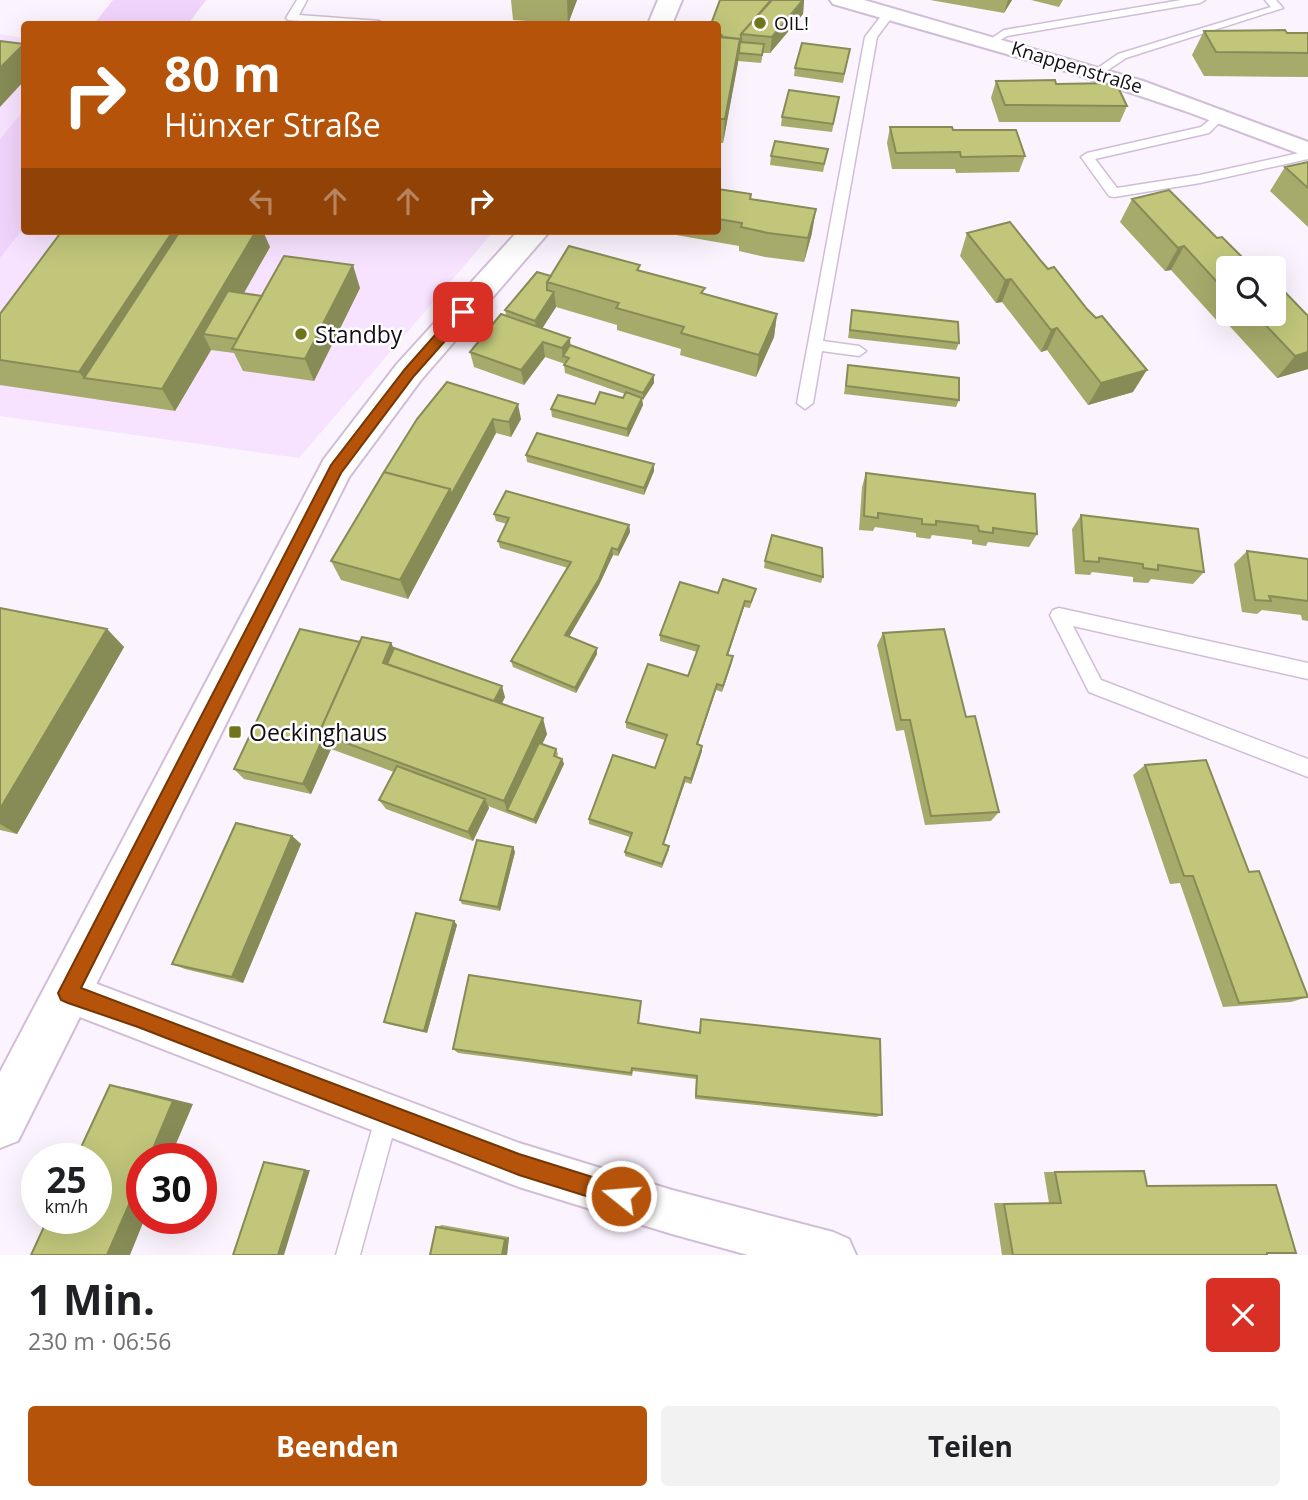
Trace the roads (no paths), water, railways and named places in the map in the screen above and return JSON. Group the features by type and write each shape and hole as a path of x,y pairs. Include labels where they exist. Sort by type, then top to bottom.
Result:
{"main road":[{"path":"661,21 670,0"},
{"path":"0,1123 336,469 409,372 531,235"}],"street":[{"name":"Knappenstraße","path":"840,0 1098,72 1222,114 1308,152"},
{"path":"68,993 388,1112 519,1165 672,1212 833,1255"}],"lane":[{"path":"302,0 292,18 336,21"},
{"path":"992,42 1004,33 1200,0"},
{"path":"1098,72 1122,56 1278,8 1270,0"},
{"path":"805,403 871,37 889,13"},
{"path":"1222,114 1205,131 1087,157 1114,192 1200,179 1308,152"},
{"path":"815,345 859,351"},
{"path":"1308,671 1059,615 1096,686 1308,768"},
{"path":"348,1255 388,1112"}],"place":[{"name":"OIL!","path":"760,23"},
{"name":"Standby","path":"301,334"},
{"name":"Oeckinghaus","path":"235,732"}]}
